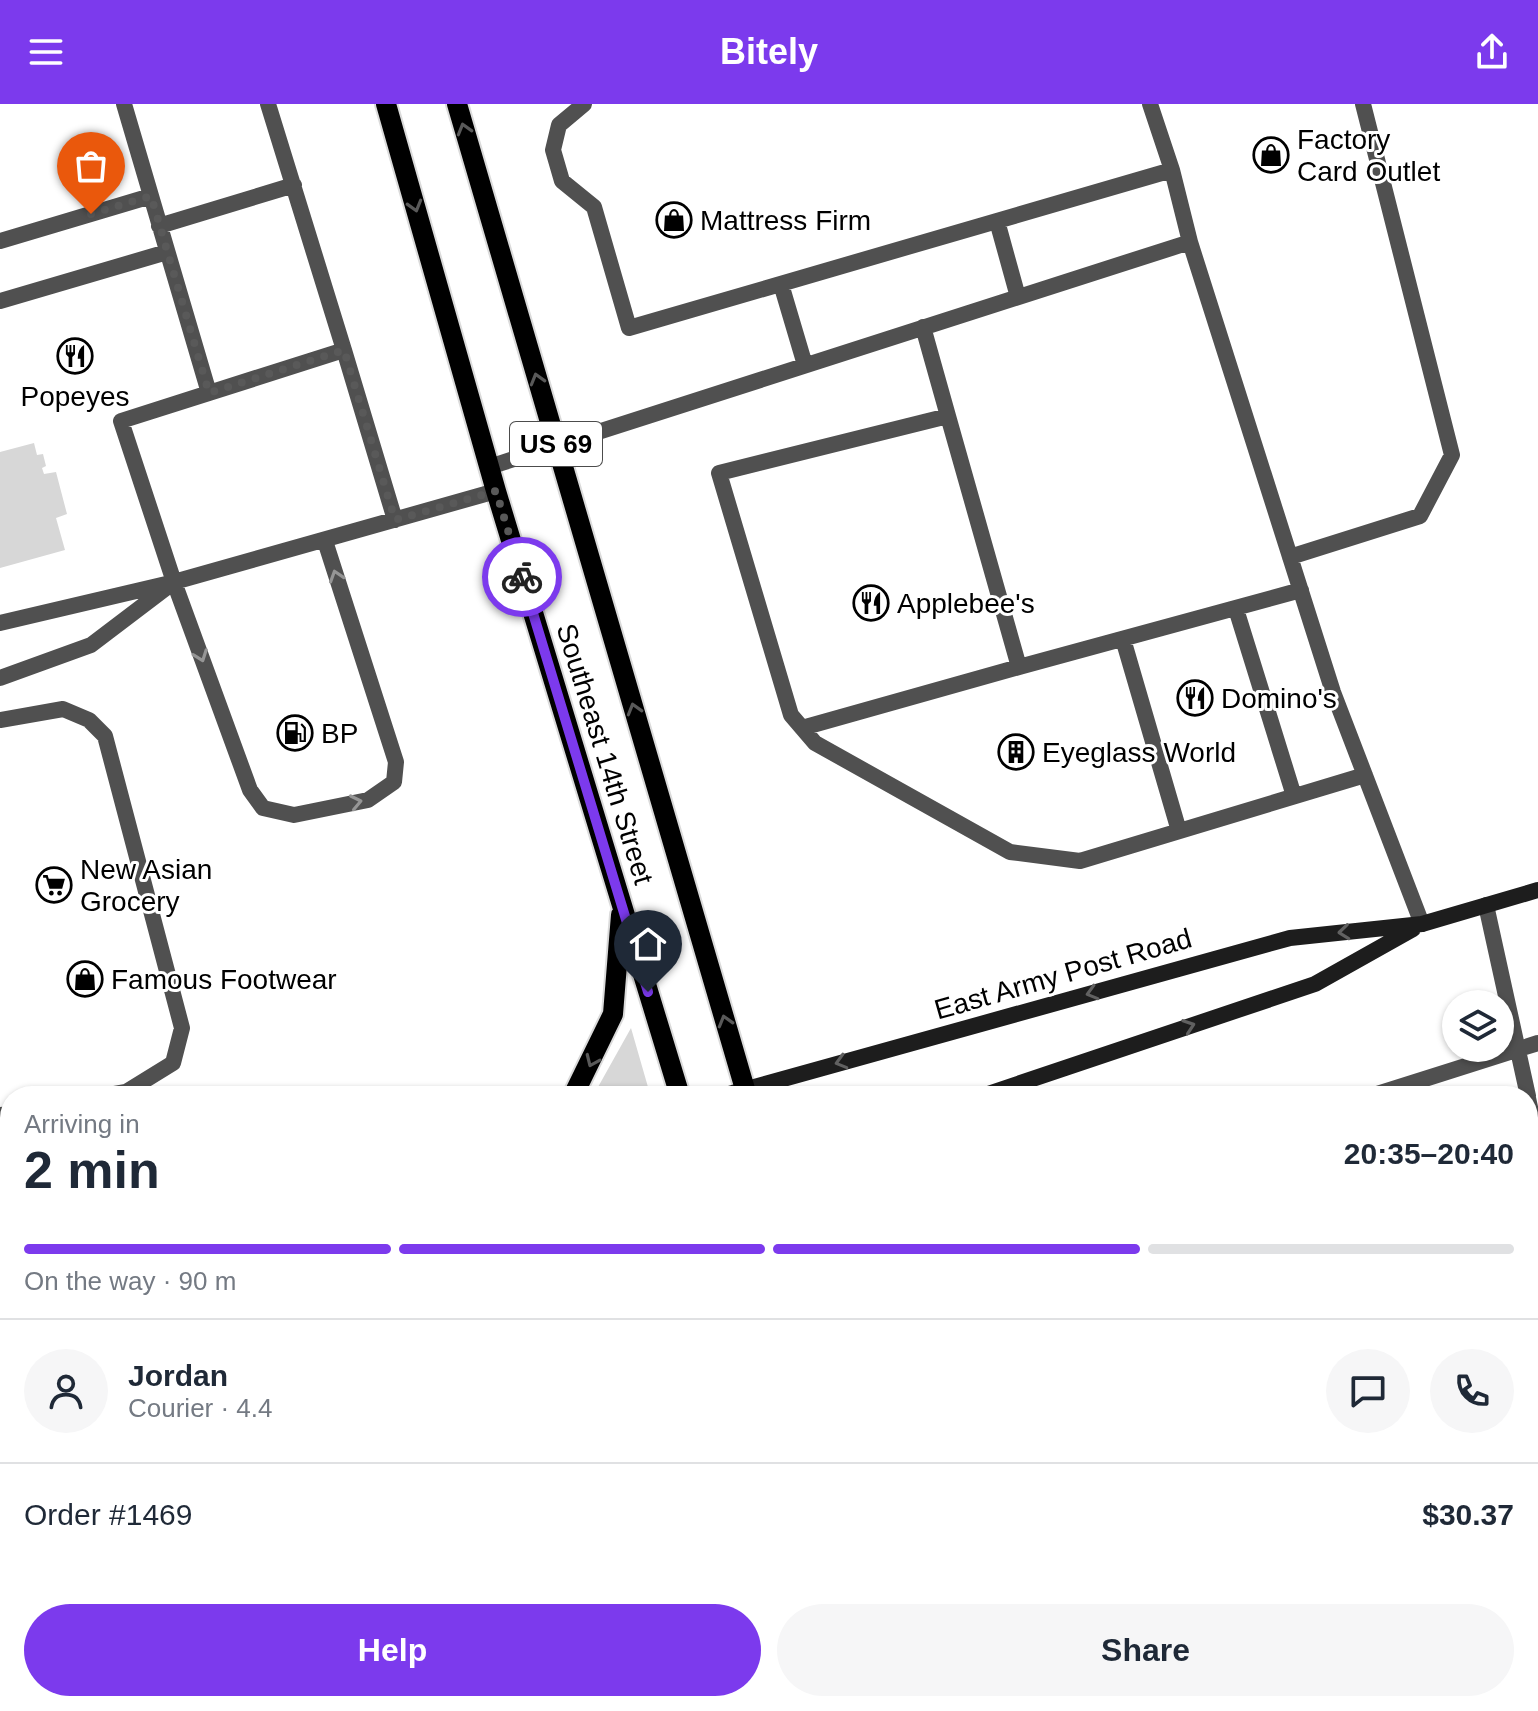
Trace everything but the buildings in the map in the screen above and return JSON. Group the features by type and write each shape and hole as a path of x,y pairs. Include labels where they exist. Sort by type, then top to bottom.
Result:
{"main road":[{"name":"Southeast 14th Street","path":"386,104 496,491 677,1086"},
{"name":"Southeast 14th Street","path":"457,104 744,1086"},
{"name":"East Army Post Road","path":"767,1086 1290,938 1422,924 1538,890"},
{"path":"578,1086 613,1014 622,904"},
{"name":"East Army Post Road","path":"1012,1086 1315,984 1422,924"}],"lane":[{"path":"124,104 209,393"},
{"path":"268,104 395,520"},
{"path":"585,104 559,125 553,150 562,181 594,207 629,328 1172,170"},
{"path":"1150,104 1172,170 1190,242 1333,692 1422,924"},
{"path":"1290,557 1420,516 1452,455 1363,104"},
{"path":"159,226 294,185"},
{"path":"0,241 151,196"},
{"path":"997,221 1018,297"},
{"path":"489,467 1190,242"},
{"path":"0,301 167,252"},
{"path":"781,284 805,365"},
{"path":"923,327 1019,667"},
{"path":"325,541 396,762 394,782 368,800 294,815 263,808 250,790 174,582 121,421 344,350"},
{"path":"948,416 719,473 791,715 815,743 1010,852 1080,861 1365,775"},
{"path":"0,623 174,582 496,491"},
{"path":"0,678 91,645 174,582"},
{"path":"802,728 1301,590"},
{"path":"1236,609 1294,796"},
{"path":"1123,639 1179,831"},
{"path":"0,720 63,709 89,720 105,736 182,1028 173,1063 136,1086"},
{"path":"1486,905 1526,1086"},
{"path":"1401,1086 1538,1043"}],"shaded area":[{"path":"34,443 37,455 43,454 44,474 56,472 67,514 56,518 65,550 0,568 0,452"},
{"path":"631,1028 648,1086 599,1086"}],"way so far":[{"path":"91,214 151,196 209,393 344,350 395,520 496,491 522,577"}],"place":[{"name":"Factory Card Outlet","path":"1271,155"},
{"name":"Mattress Firm","path":"674,220"},
{"name":"Popeyes","path":"75,356"},
{"name":"Applebee's","path":"871,603"},
{"name":"Domino's","path":"1195,698"},
{"name":"BP","path":"295,733"},
{"name":"Eyeglass World","path":"1016,752"},
{"name":"New Asian Grocery","path":"54,885"},
{"name":"Famous Footwear","path":"85,979"}],"route":[{"path":"522,577 648,992"}]}
